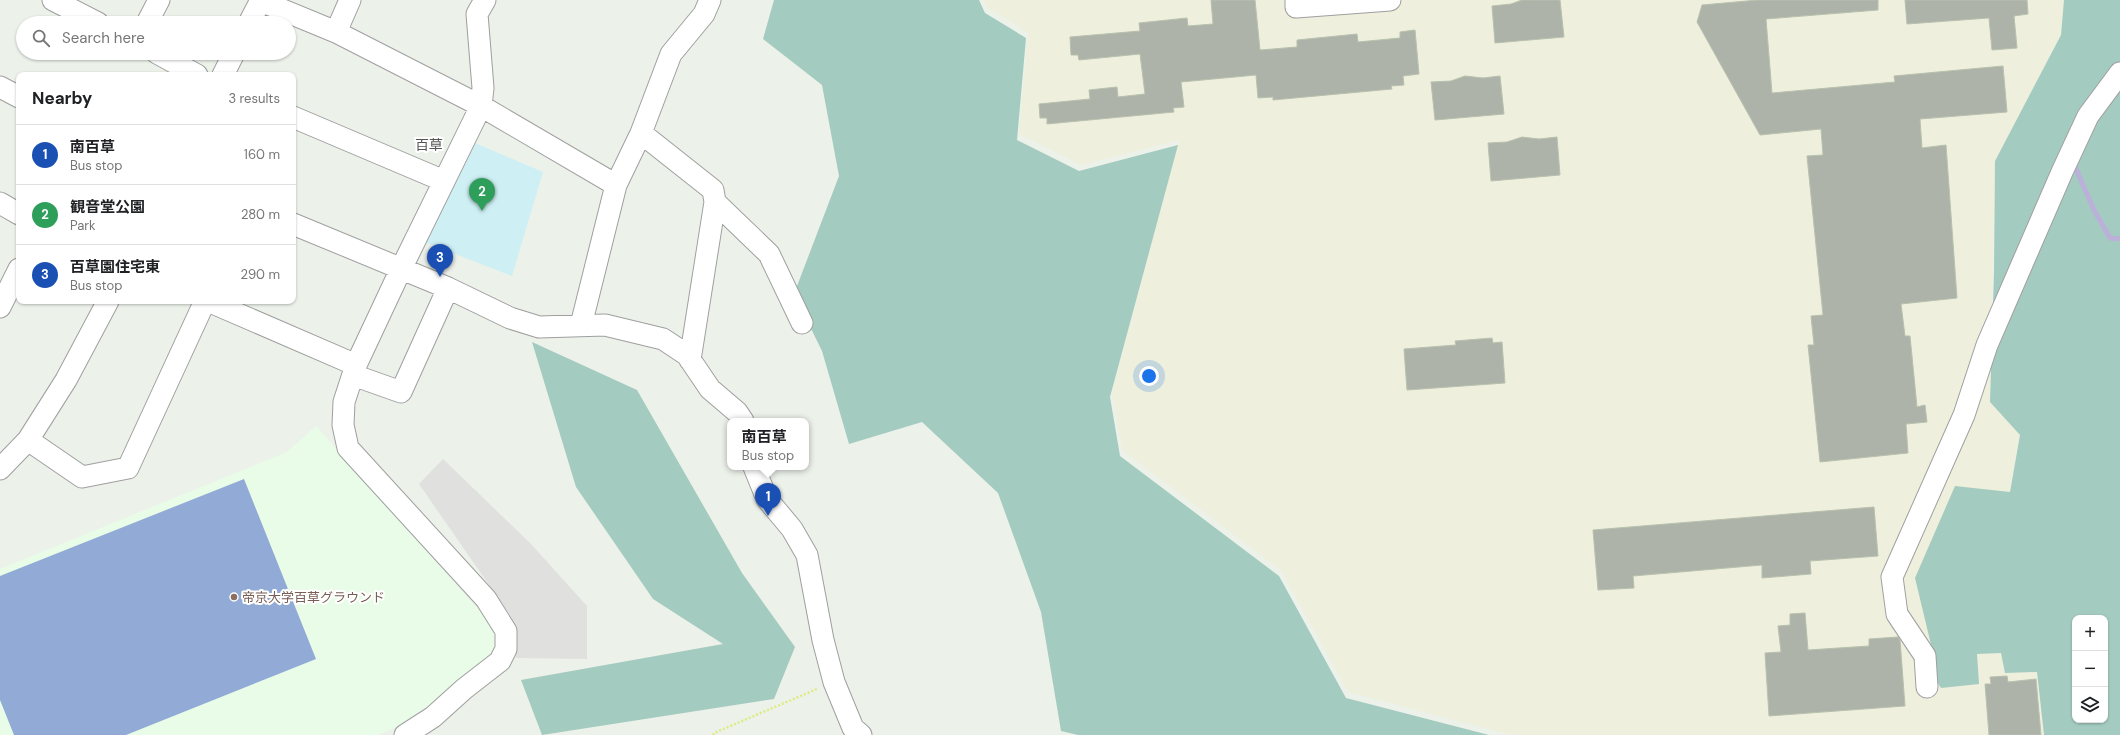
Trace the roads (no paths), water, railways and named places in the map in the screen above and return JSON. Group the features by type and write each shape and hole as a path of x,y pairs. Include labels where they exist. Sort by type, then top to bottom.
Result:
{"street":[{"path":"55,0 85,16"},
{"path":"151,16 159,0"},
{"path":"253,16 261,0 336,32 481,106 616,185"},
{"path":"336,32 350,0"},
{"path":"405,735 413,732 433,717 469,684 500,660 506,649 506,631 486,599 348,448 342,425 344,402 354,370 401,269 481,106 483,88 477,14 485,0"},
{"path":"581,325 616,185 641,133 671,54 704,14 710,0"},
{"path":"1296,0 1296,7 1390,0"},
{"path":"170,60 192,72"},
{"path":"224,72 230,60"},
{"path":"1927,687 1925,656 1897,614 1892,577 1964,415 1987,345 2062,172 2088,116 2120,73"},
{"path":"0,87 16,95"},
{"path":"296,119 444,181"},
{"path":"641,133 713,190 716,202 690,360"},
{"path":"716,202 769,254 802,323"},
{"path":"0,204 16,212"},
{"path":"296,225 448,288 510,318 539,327 581,325 605,326 664,339 687,356 710,389 737,412 741,418"},
{"path":"0,307 16,275"},
{"path":"214,304 401,392 448,288"},
{"path":"0,469 28,440 66,380 106,304"},
{"path":"28,440 82,477 128,468 204,304"},
{"path":"755,470 767,499 792,529 807,555 823,640 834,682 854,728 861,735"}],"waterway":[{"path":"2073,162 2094,210 2110,238 2120,239"}],"place":[{"name":"観音堂公園","path":"482,211"},
{"name":"百草園住宅東","path":"440,277"},
{"name":"南百草","path":"768,516"},
{"name":"帝京大学百草グラウンド","path":"234,597"}],"district":[{"name":"百草","path":"429,145"}]}
